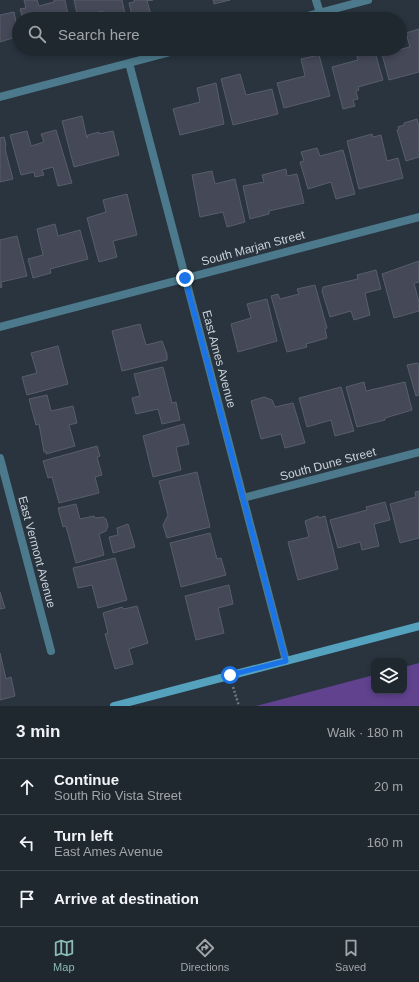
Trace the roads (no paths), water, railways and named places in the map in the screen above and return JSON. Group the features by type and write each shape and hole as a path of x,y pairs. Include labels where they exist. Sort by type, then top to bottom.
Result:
{"street":[{"path":"316,0 320,12"},
{"path":"324,12 368,0"},
{"path":"0,97 156,56"},
{"name":"East Ames Avenue","path":"129,63 286,661"},
{"name":"South Marjan Street","path":"0,327 419,217"},
{"name":"South Dune Street","path":"243,498 419,452"},
{"name":"East Vermont Avenue","path":"0,458 51,652"},
{"path":"114,706 419,626"}]}
